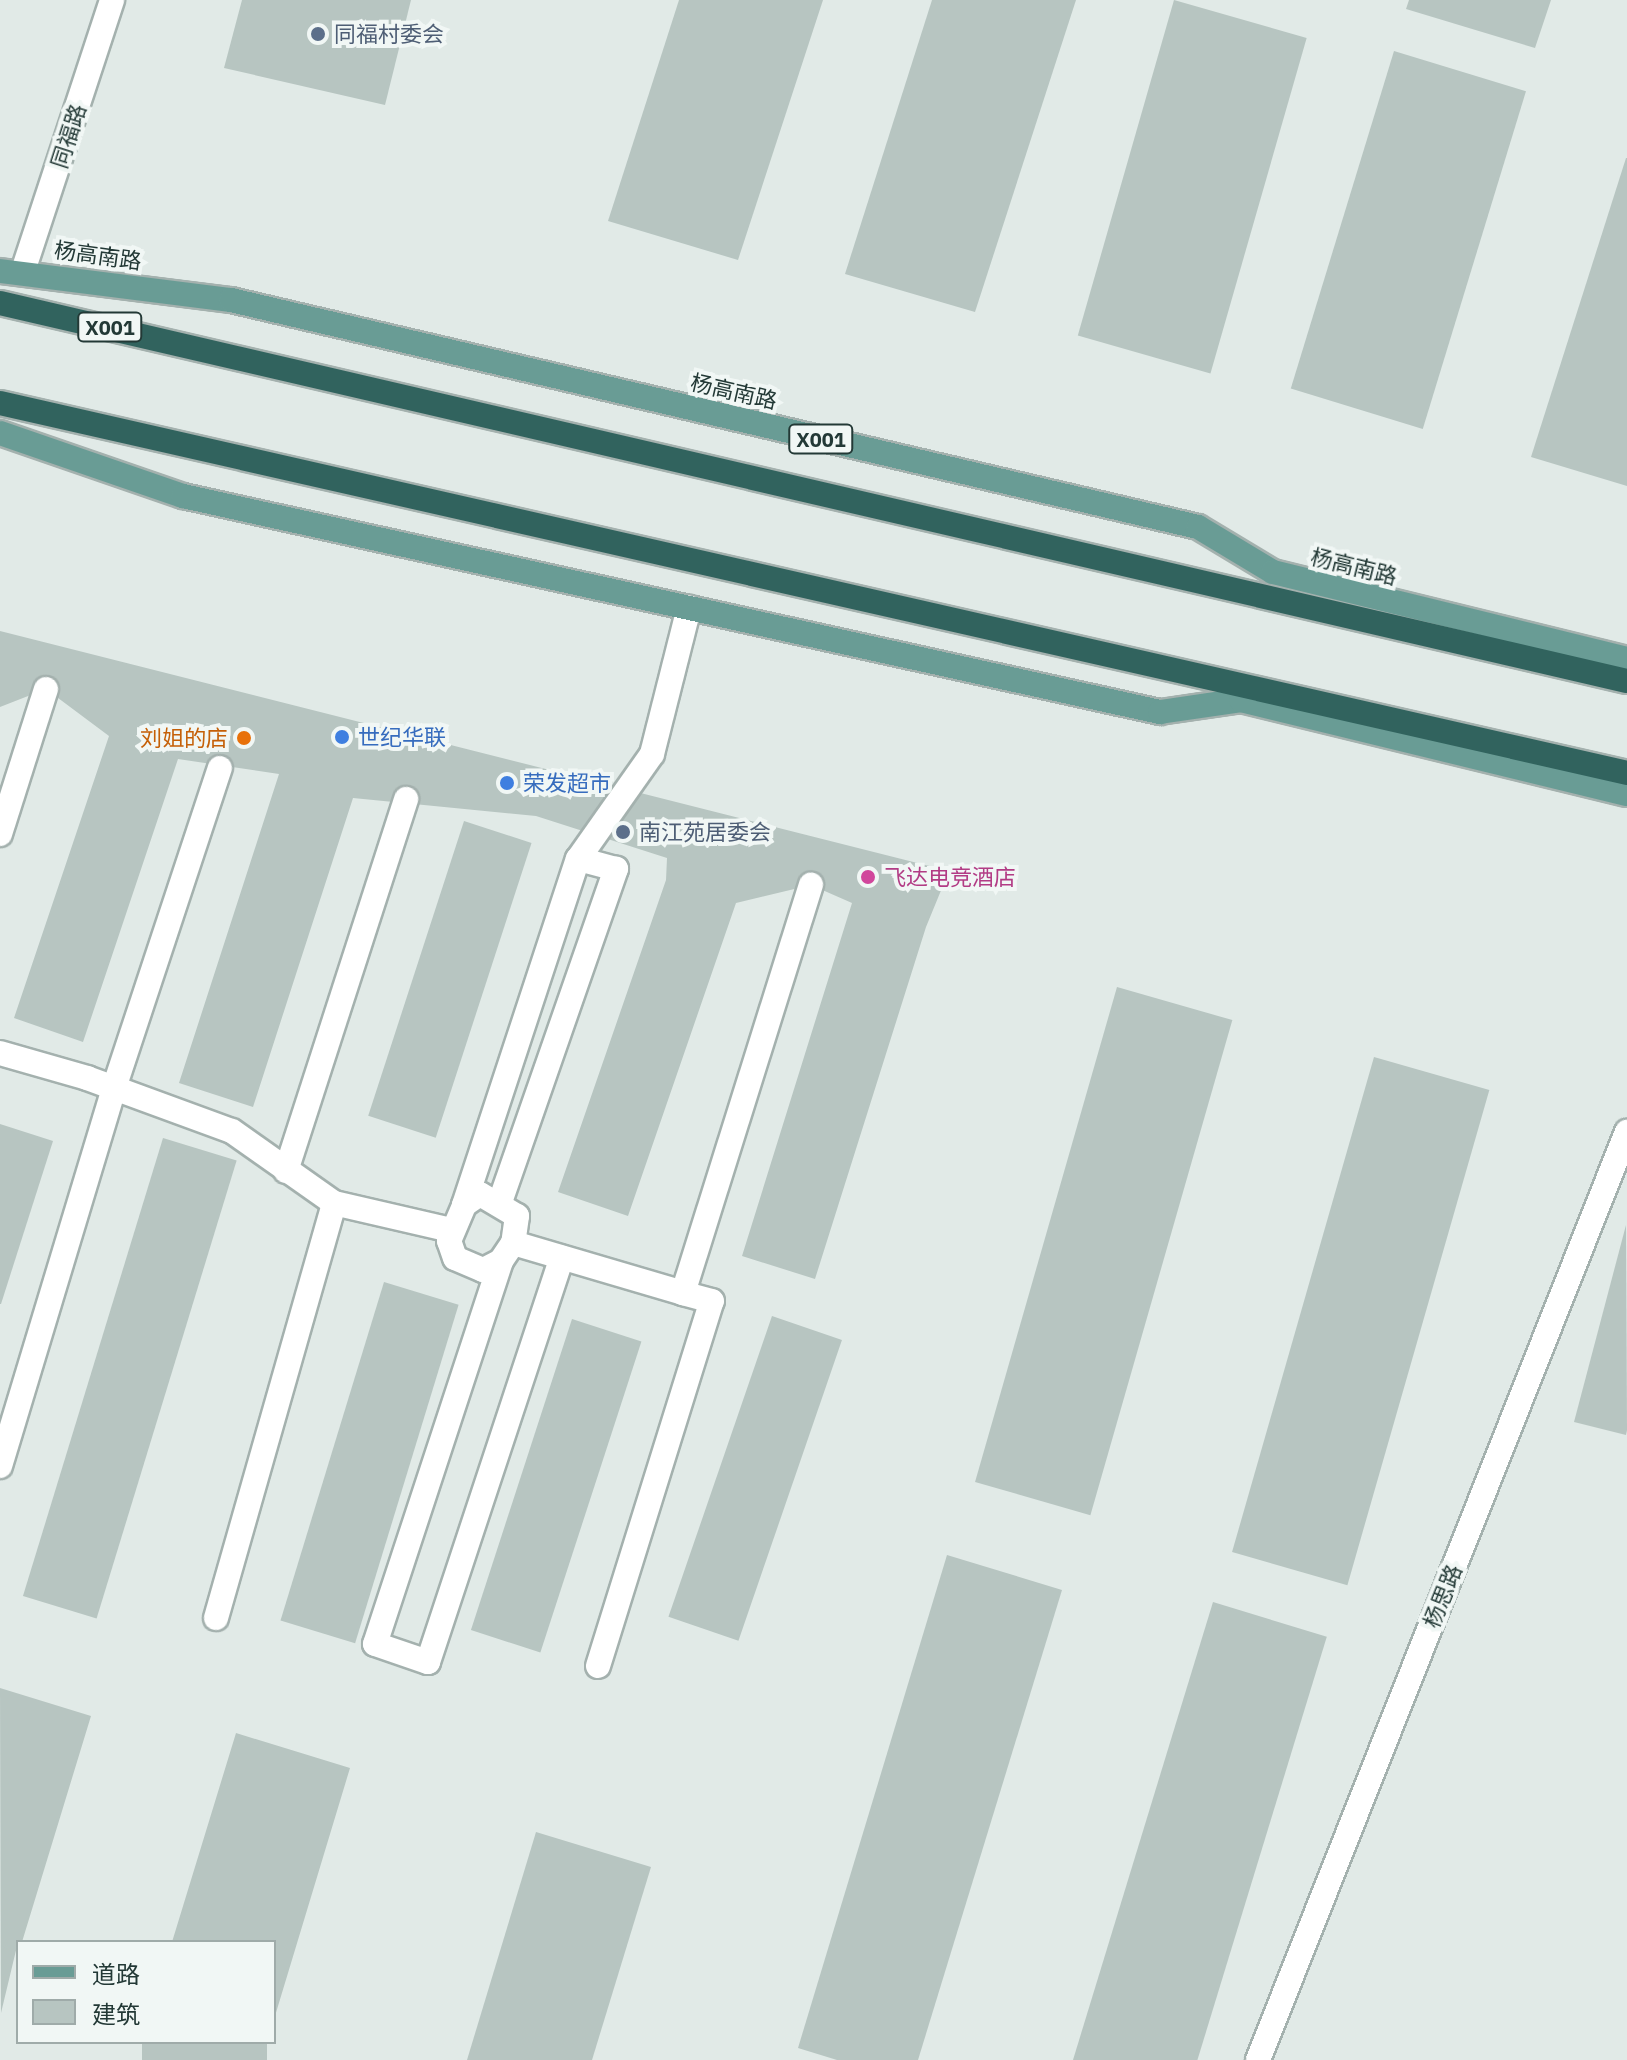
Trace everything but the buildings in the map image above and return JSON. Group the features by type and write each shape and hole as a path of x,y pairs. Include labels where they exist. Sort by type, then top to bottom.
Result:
{"highway":[{"name":"X001","path":"0,303 1627,681"},
{"path":"0,403 1627,773"}],"main road":[{"name":"杨高南路","path":"12,271 231,300 1198,527 1273,572 1627,659"},
{"path":"0,433 183,496 1160,712 1241,700 1627,794"}],"street":[{"name":"同福路","path":"12,271 112,0"},
{"path":"598,1666 712,1301 562,1258 507,1252 483,1270 467,1267 455,1258 451,1230 464,1205 578,859 652,754 689,608"},
{"path":"0,834 46,689"},
{"path":"0,1466 114,1088 220,768"},
{"path":"286,1171 406,799"},
{"path":"500,1202 616,869 578,859"},
{"path":"683,1293 811,885"},
{"path":"0,1053 114,1088 232,1131 334,1203 451,1230"},
{"name":"杨思路","path":"1258,2060 1627,1132"},
{"path":"464,1205 480,1194 500,1202 517,1216 375,1644 428,1662 562,1258"},
{"path":"216,1618 334,1203"}],"place":[{"name":"同福村委会","path":"318,34"},
{"name":"世纪华联","path":"342,737"},
{"name":"刘姐的店","path":"244,738"},
{"name":"荣发超市","path":"507,783"},
{"name":"南江苑居委会","path":"623,832"},
{"name":"飞达电竞酒店","path":"868,877"}]}
